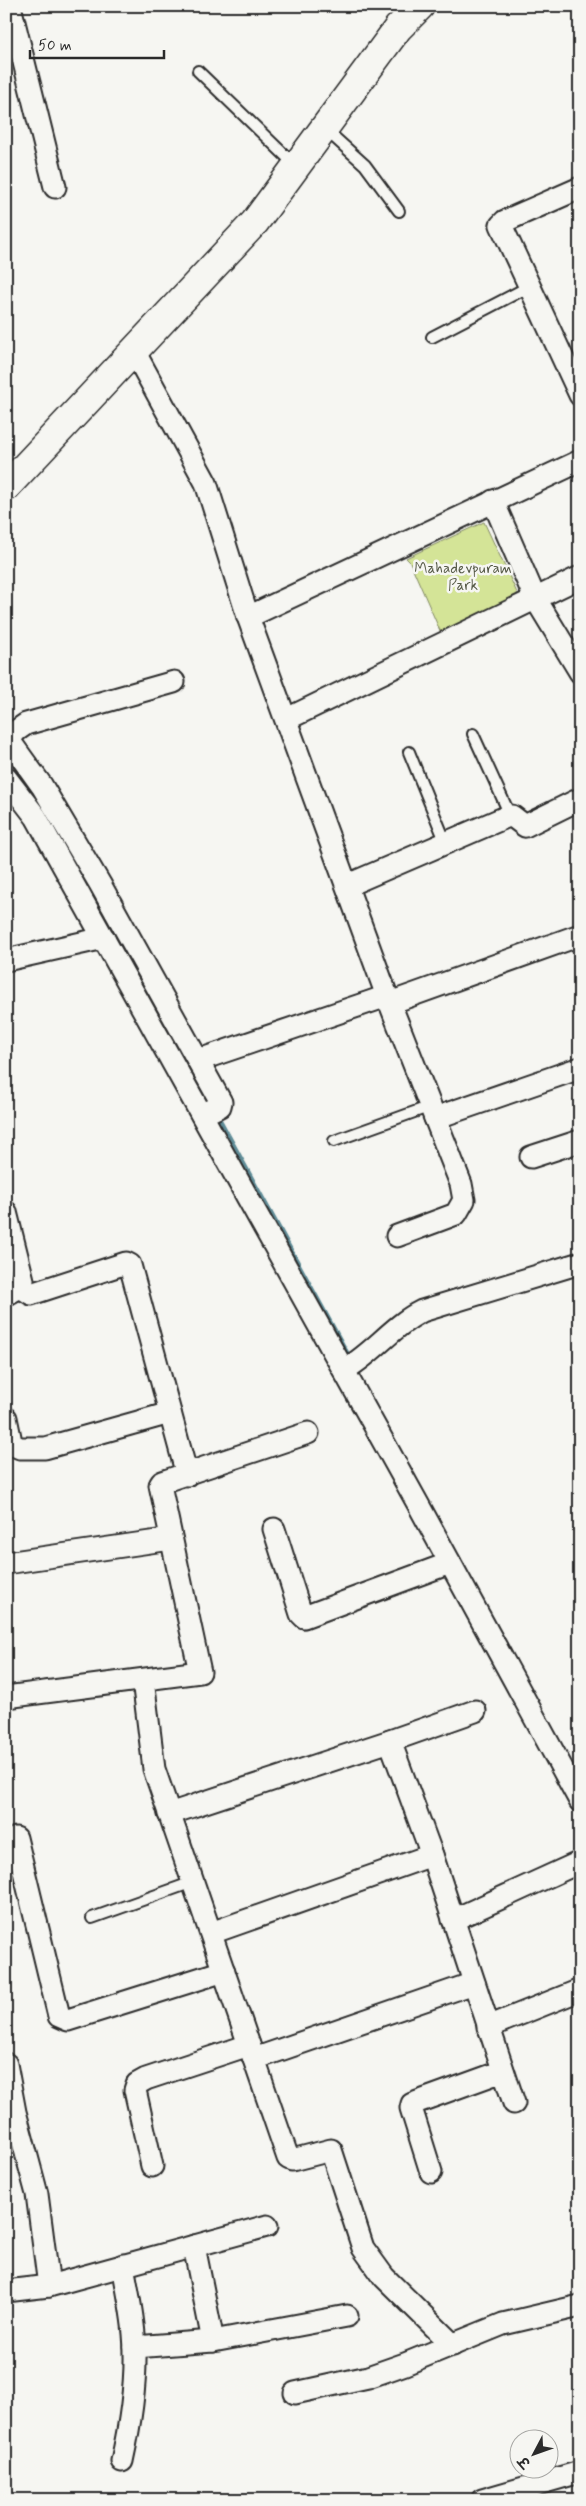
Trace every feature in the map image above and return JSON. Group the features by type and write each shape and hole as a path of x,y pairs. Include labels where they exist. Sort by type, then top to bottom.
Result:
{"street":[{"path":"10,6 55,187"},
{"path":"6,487 255,222 398,28 420,6"},
{"path":"580,188 504,221 502,224 580,395"},
{"path":"134,351 206,483 248,617 389,1000 461,1184 464,1200 456,1214 397,1236"},
{"path":"248,617 580,461"},
{"path":"493,501 535,598 580,672"},
{"path":"287,719 580,577"},
{"path":"174,682 26,724 7,740 42,786 95,876 221,1102 210,1111"},
{"path":"6,778 36,817 104,938 210,1111 350,1366 450,1563 580,1801"},
{"path":"348,885 510,815 525,826 580,799"},
{"path":"198,1060 389,1000 580,935"},
{"path":"6,960 104,938"},
{"path":"433,1112 580,1068"},
{"path":"531,1157 580,1141"},
{"path":"6,1212 23,1280 13,1291"},
{"path":"13,1291 31,1294 126,1263 130,1265 186,1475"},
{"path":"350,1366 405,1319 422,1311 580,1263"},
{"path":"6,1418 10,1437 6,1442 20,1448 45,1448 170,1413"},
{"path":"6,1697 200,1672 160,1485 162,1482 308,1433"},
{"path":"274,1529 301,1614 304,1617 450,1563"},
{"path":"6,1563 171,1539"},
{"path":"143,1680 154,1769 288,2158 292,2160 331,2150 363,2248 384,2277 453,2345"},
{"path":"169,1814 475,1711"},
{"path":"390,1741 432,1855 514,2103"},
{"path":"16,1838 59,2016 63,2019 68,2020 224,1971"},
{"path":"210,1933 432,1855"},
{"path":"453,1920 580,1862"},
{"path":"152,2166 135,2090 137,2084 146,2079 252,2052 474,1983"},
{"path":"488,2027 580,1990"},
{"path":"6,2064 15,2112 37,2194 49,2286"},
{"path":"430,2172 410,2108 412,2104 503,2071"},
{"path":"6,2290 49,2286 266,2226"},
{"path":"194,2246 213,2340"},
{"path":"122,2461 130,2425 135,2347 123,2265"},
{"path":"295,2393 368,2377 503,2324 580,2306"},
{"path":"135,2347 213,2340 347,2316"},
{"path":"482,2500 580,2472"}],"lane":[{"path":"198,71 296,166"},
{"path":"324,128 365,164 399,211"},
{"path":"432,337 530,286"},
{"path":"473,734 510,815"},
{"path":"409,752 446,843"},
{"path":"334,1141 433,1112"},
{"path":"92,1918 193,1882"}],"green space":[{"name":"Mahadevpuram Park","path":"484,522 518,595 441,633 410,562 406,558"}],"waterway":[{"path":"25,780 44,811"},
{"path":"52,825 85,879"},
{"path":"215,1112 351,1361"}]}
